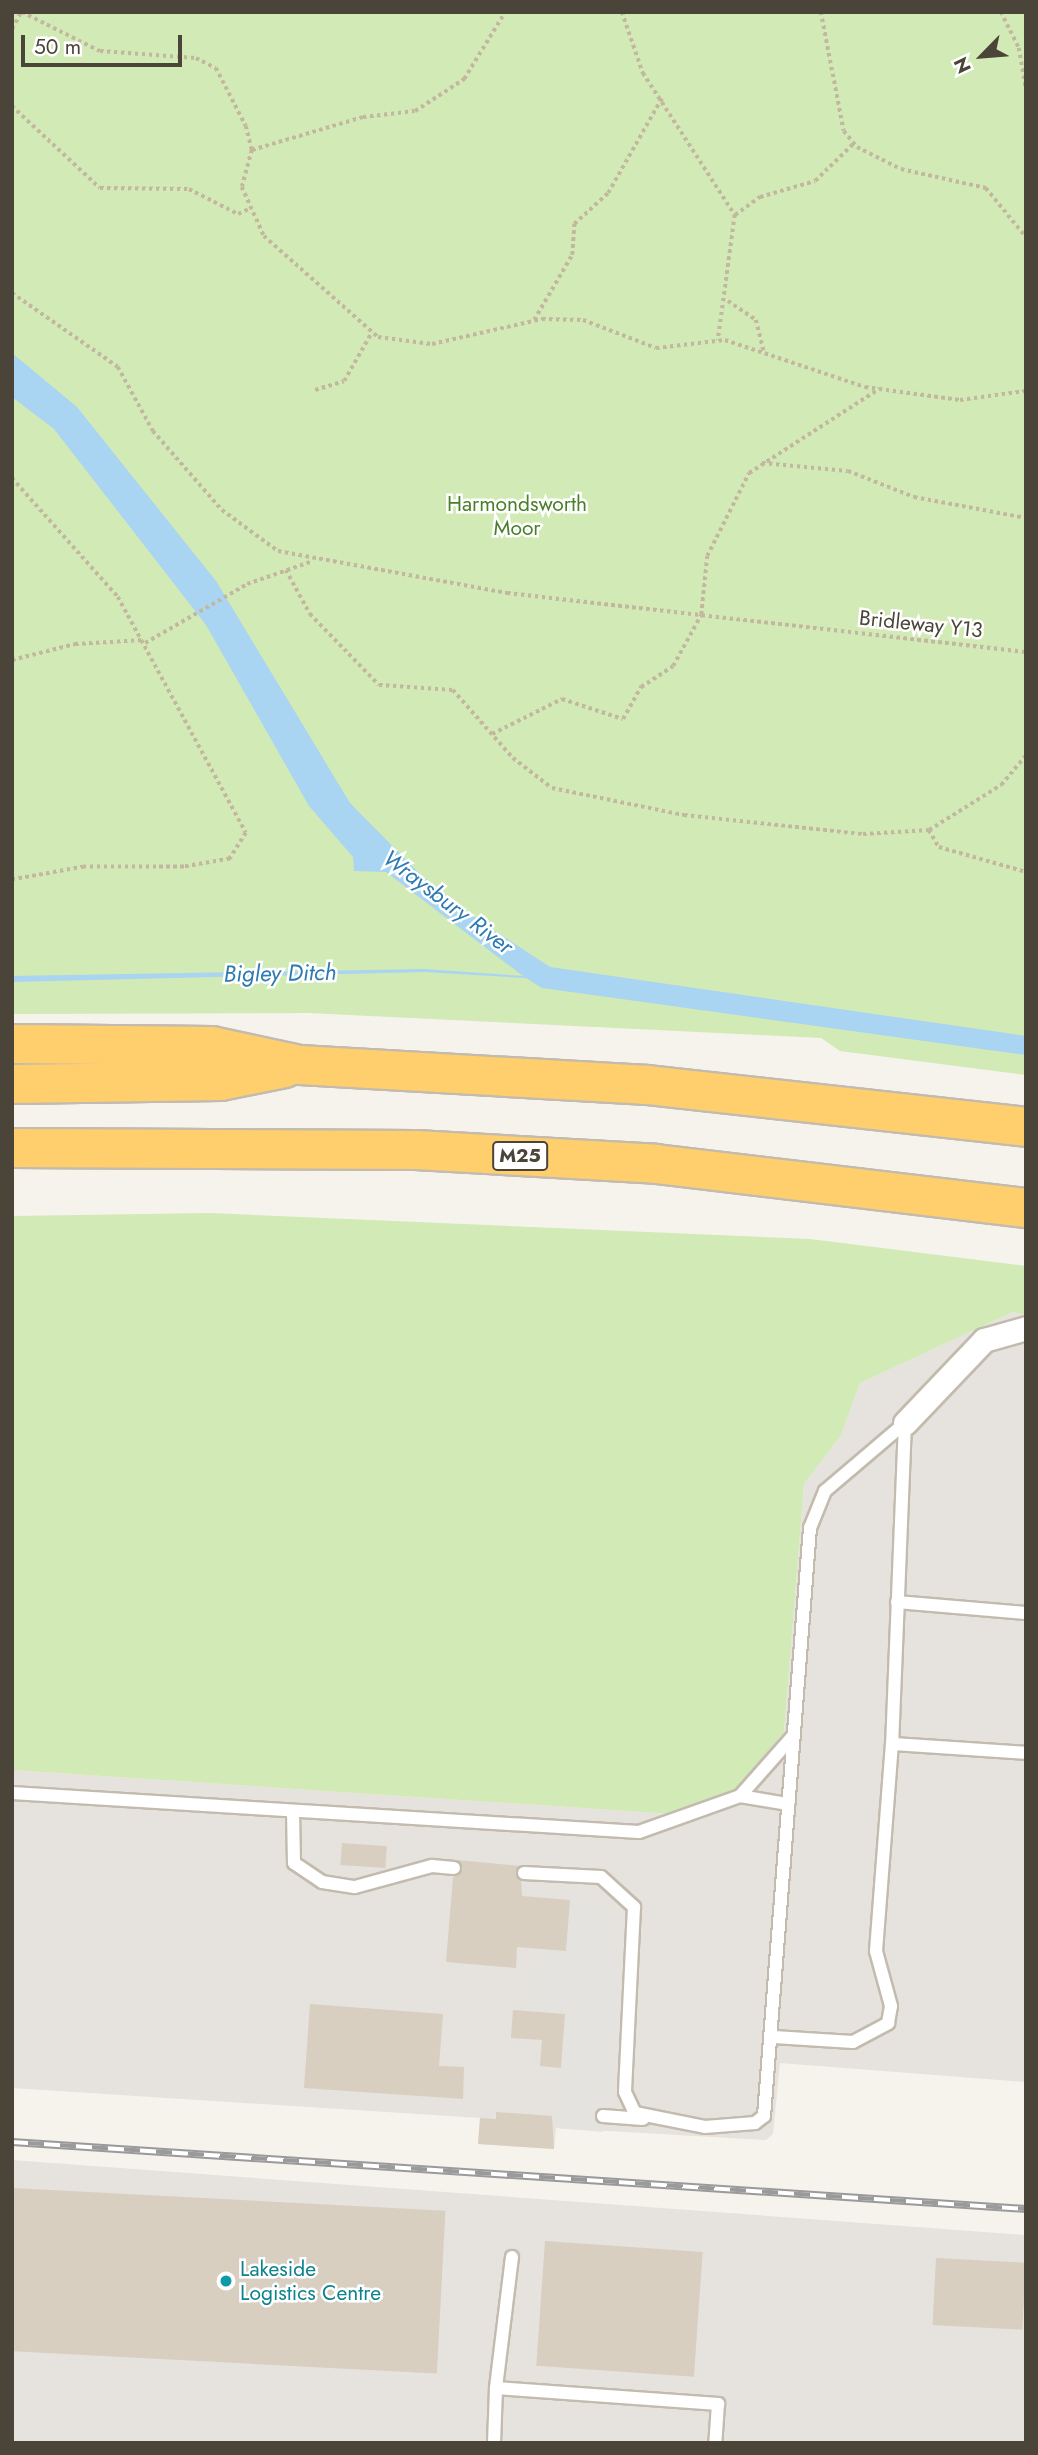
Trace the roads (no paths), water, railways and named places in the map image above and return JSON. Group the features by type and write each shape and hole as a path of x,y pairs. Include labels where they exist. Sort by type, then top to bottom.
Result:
{"highway":[{"path":"12,1044 212,1046 300,1065 648,1085 1026,1127"},
{"path":"12,1084 221,1081 300,1065"},
{"name":"M25","path":"12,1148 416,1150 629,1163 1026,1208"}],"street":[{"path":"905,1423 984,1340 1026,1328"}],"lane":[{"path":"774,2037 853,2042 888,2023 891,2006 876,1951 892,1744 905,1423"},
{"path":"603,2116 705,2127 755,2123 768,2106 793,1736 815,1509 825,1491 905,1423"},
{"path":"897,1602 1026,1613"},
{"path":"12,1793 639,1832 740,1796 793,1736"},
{"path":"892,1744 1026,1753"},
{"path":"740,1796 788,1804"},
{"path":"293,1811 295,1863 321,1882 355,1887 432,1866 454,1868"},
{"path":"524,1873 601,1877 634,1907 625,2092 632,2109 647,2120"},
{"path":"494,2443 496,2388 512,2257"},
{"path":"496,2388 718,2404 715,2443"}],"water":[{"path":"12,353 77,407 216,581 350,803 420,874 477,919 550,967 1026,1036 1026,1055 542,988 526,978 424,972 12,982 12,976 424,969 523,976 386,872 354,871 353,857 309,806 206,625 54,429 12,397"}],"railway":[{"path":"12,2142 1026,2209"}],"place":[{"name":"Lakeside Logistics Centre","path":"226,2281"}],"park label":[{"name":"Harmondsworth Moor","path":"517,516"}],"water label":[{"name":"Wraysbury River","path":"448,902"},
{"name":"Bigley Ditch","path":"280,973"}]}
